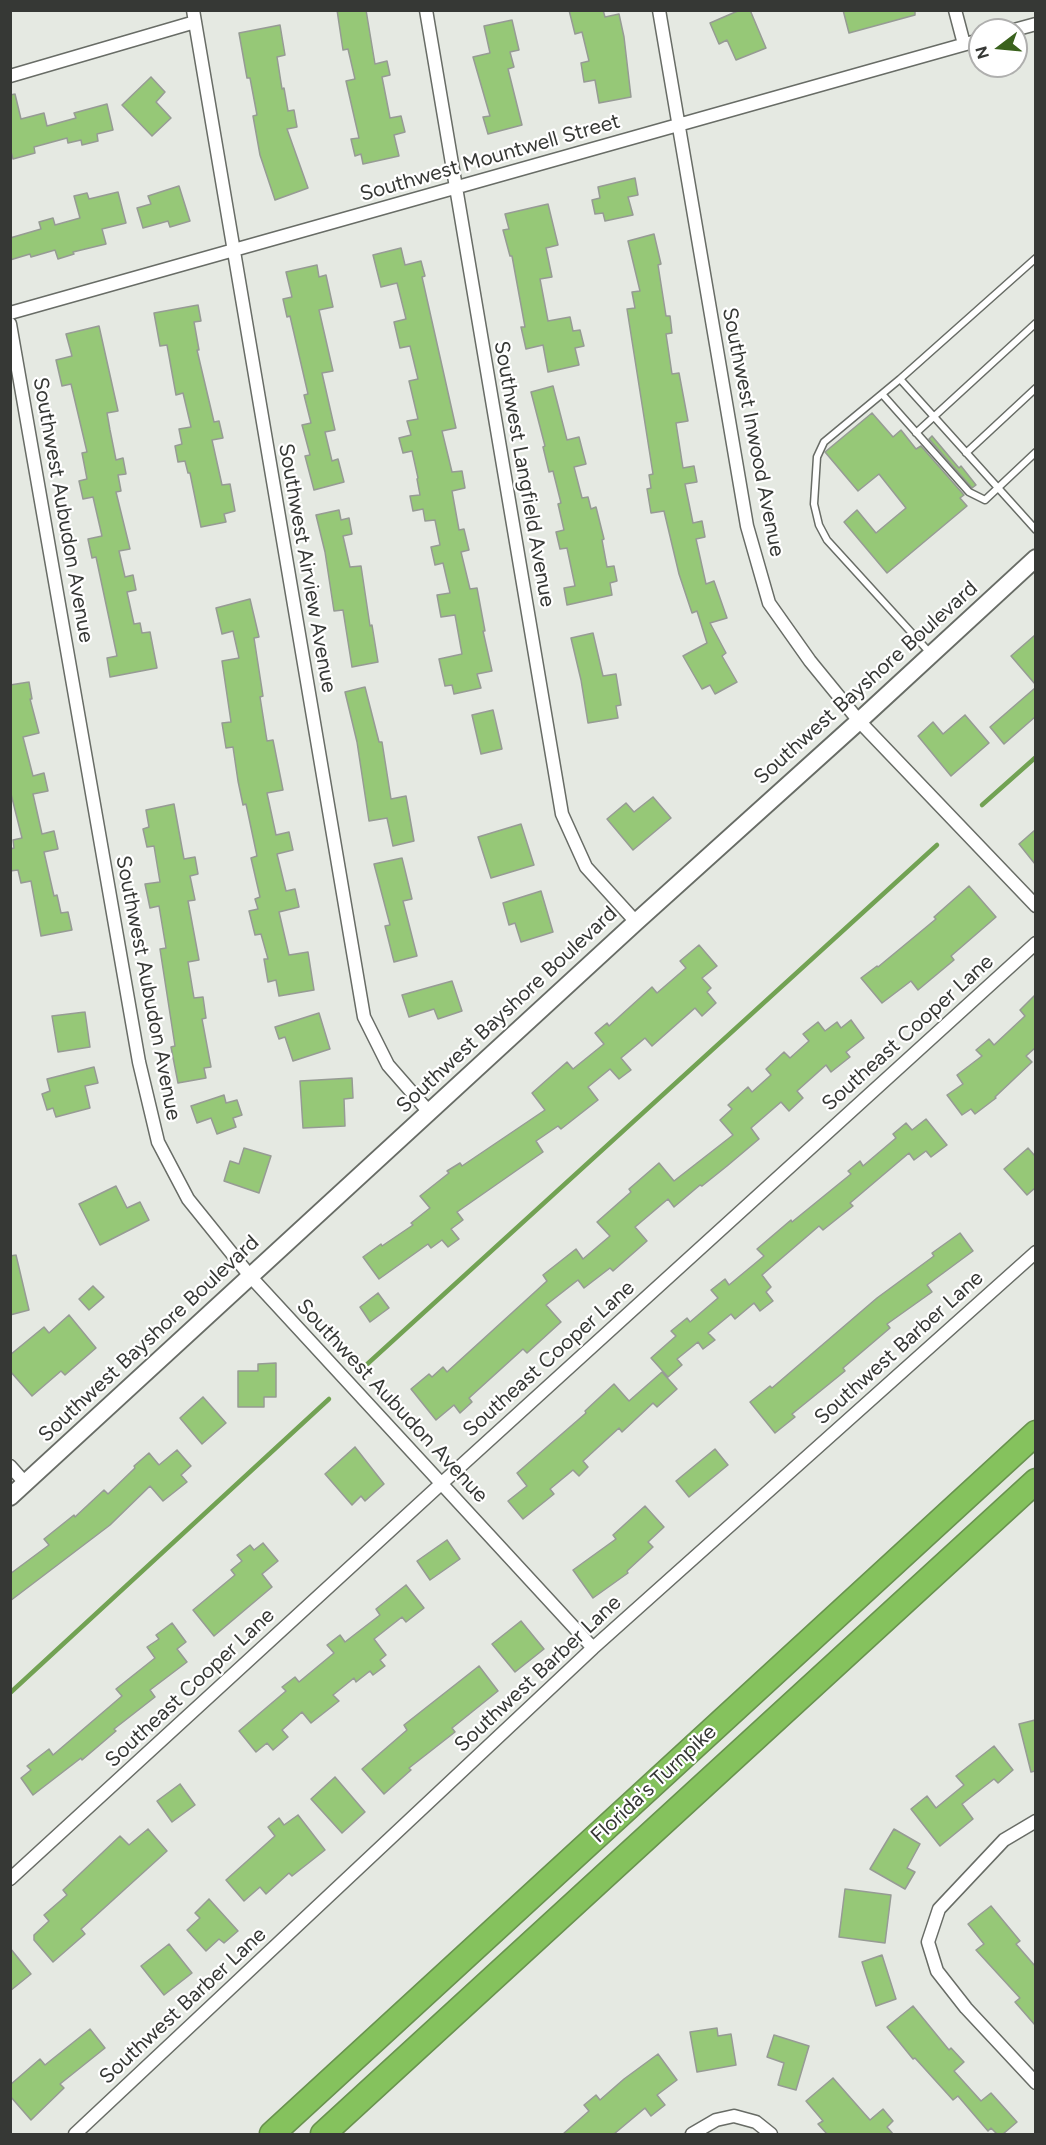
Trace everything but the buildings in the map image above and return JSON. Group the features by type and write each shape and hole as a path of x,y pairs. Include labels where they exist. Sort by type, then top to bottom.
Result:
{"highway":[{"name":"Florida's Turnpike","path":"272,2134 1035,1433"},
{"name":"Florida's Turnpike","path":"323,2134 1035,1481"}],"street":[{"name":"Southwest Langfield Avenue","path":"426,10 562,814 586,867 636,922"},
{"name":"Southwest Inwood Avenue","path":"659,10 747,526 769,603 810,661 859,721 1035,906"},
{"path":"955,10 964,44"},
{"path":"10,76 194,16"},
{"name":"Southwest Airview Avenue","path":"194,16 364,1017 388,1065 429,1112"},
{"name":"Southwest Mountwell Street","path":"10,313 968,43"},
{"name":"Southwest Aubudon Avenue","path":"10,324 139,1062 158,1142 188,1199 250,1276 593,1648"},
{"name":"Southwest Bayshore Boulevard","path":"10,1497 1035,558"},
{"name":"Southeast Cooper Lane","path":"10,1879 1035,944"},
{"name":"Southwest Barber Lane","path":"75,2134 593,1648 1035,1252"},
{"path":"10,1466 26,1484"},
{"path":"1035,1821 1004,1840 939,1909 928,1942 937,1971 966,2008 1035,2083"},
{"path":"692,2134 716,2120 734,2116 756,2122 771,2134"}],"lane":[{"path":"931,655 827,540 819,525 814,504 817,457 824,442 900,379 1035,258"},
{"path":"916,433 1035,323"},
{"path":"900,379 1035,530"},
{"path":"966,453 1035,388"},
{"path":"882,394 969,492 985,500 1035,452"}],"waterway":[{"path":"982,805 1036,757"},
{"path":"364,1367 937,845"},
{"path":"10,1693 329,1399"}]}
